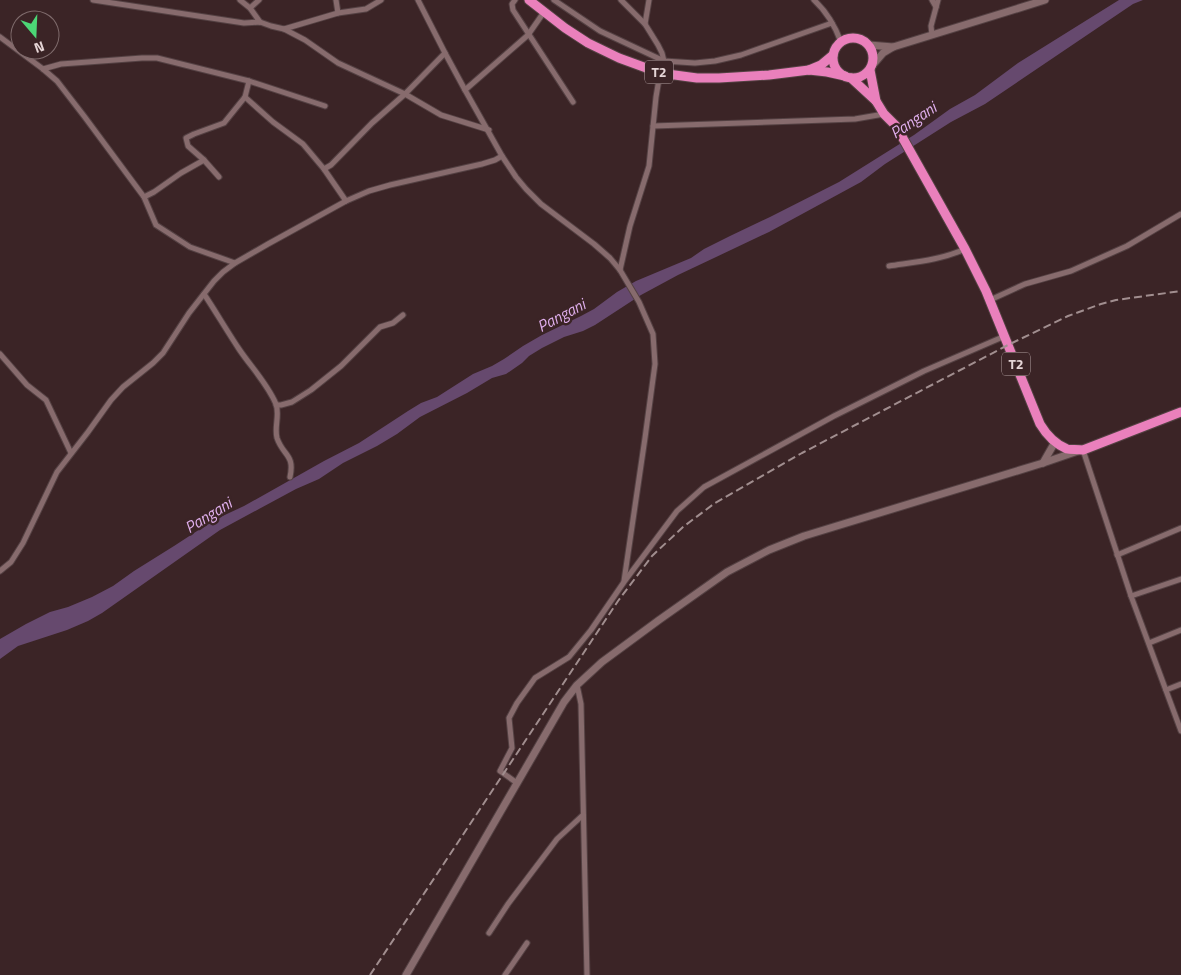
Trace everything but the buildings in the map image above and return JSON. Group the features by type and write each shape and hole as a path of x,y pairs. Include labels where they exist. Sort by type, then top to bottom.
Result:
{"highway":[{"name":"T2","path":"529,0 588,43 619,58 660,73 697,78 719,78 809,70 848,77"},
{"path":"841,42 848,38 856,38 863,40 869,45"},
{"name":"T2","path":"841,42 833,55 836,67 839,72 848,77 876,101 884,114 896,126 965,248 990,300 1040,424 1055,442"},
{"name":"T2","path":"869,45 873,52 874,60 871,68 876,101"},
{"name":"T2","path":"809,70 821,65 833,55"},
{"path":"848,77 861,76 871,68"},
{"path":"1055,442 1068,449 1083,450 1181,412"}],"main road":[{"path":"871,68 880,56 893,47 1045,0"},
{"path":"869,45 893,47"},
{"path":"1043,463 1055,442"},
{"path":"406,975 564,702 577,685 602,662 727,572 770,550 804,536 1083,450"}],"street":[{"path":"93,0 244,23 260,22 284,29 305,40 338,62 405,94 441,116 488,130"},
{"path":"240,0 250,8 260,22"},
{"path":"250,8 260,0"},
{"path":"336,0 338,13"},
{"path":"284,29 338,13 366,9 381,0"},
{"path":"418,0 465,90 516,177 541,204 610,258 628,282 653,334 655,364 624,582"},
{"path":"515,0 512,4 513,10 573,102"},
{"path":"554,0 600,31 664,62 694,63 741,55 832,23"},
{"path":"620,270 630,226 649,166 660,73 664,62 658,45 645,24 621,0"},
{"path":"645,24 649,0"},
{"path":"814,0 824,10 841,42"},
{"path":"932,0 936,7"},
{"path":"932,35 931,26 938,0"},
{"path":"465,90 528,34 544,12"},
{"path":"0,37 43,69 63,88 144,197 156,225 190,247 235,263"},
{"path":"324,169 331,165 445,53"},
{"path":"43,69 61,64 157,58 249,81 325,106"},
{"path":"219,177 188,146 186,138 224,124 245,97 249,81"},
{"path":"245,97 273,122 303,144 324,169 346,201"},
{"path":"653,126 855,120 884,114"},
{"path":"0,571 10,562 24,543 57,472 111,400 122,387 163,353 189,313 214,281 235,263 296,227 369,191 482,164 502,156"},
{"path":"144,197 204,160"},
{"path":"990,300 1025,284 1072,271 1127,246 1181,214"},
{"path":"889,266 940,258 952,255 965,248"},
{"path":"204,294 240,351 264,383 276,405 277,439 292,464 290,477"},
{"path":"276,405 292,402 311,390 341,366 380,327 393,323 403,315"},
{"path":"517,782 500,771 512,748 509,718 535,678 569,657 591,630 677,511 704,487 834,416 924,371 1005,336"},
{"path":"0,354 27,385 46,400 71,453"},
{"path":"1083,450 1117,554 1181,731"},
{"path":"1117,554 1181,528"},
{"path":"1132,596 1181,579"},
{"path":"1149,643 1181,630"},
{"path":"1166,690 1181,684"},
{"path":"577,685 581,704 587,975"},
{"path":"489,933 556,839 583,815"},
{"path":"505,975 527,943"}],"shaded area":[{"path":"1119,0 1143,0 1133,4 985,104 951,122 885,164 861,182 769,232 678,275 641,295 595,325 542,348 506,374 492,378 420,417 397,434 343,463 319,479 296,489 220,530 88,621 18,646 0,659 0,639 50,612 68,607 113,586 214,520 244,506 359,443 421,403 437,397 473,374 492,366 542,335 594,309 636,281 691,258 704,249 839,182 914,135 950,109 975,95 1018,63"}],"railway":[{"path":"370,975 618,601 652,556 683,527 715,503 802,453 1008,345 1068,316 1116,300 1181,291"}],"water label":[{"name":"Pangani","path":"913,120"},
{"name":"Pangani","path":"561,315"},
{"name":"Pangani","path":"208,515"}]}
